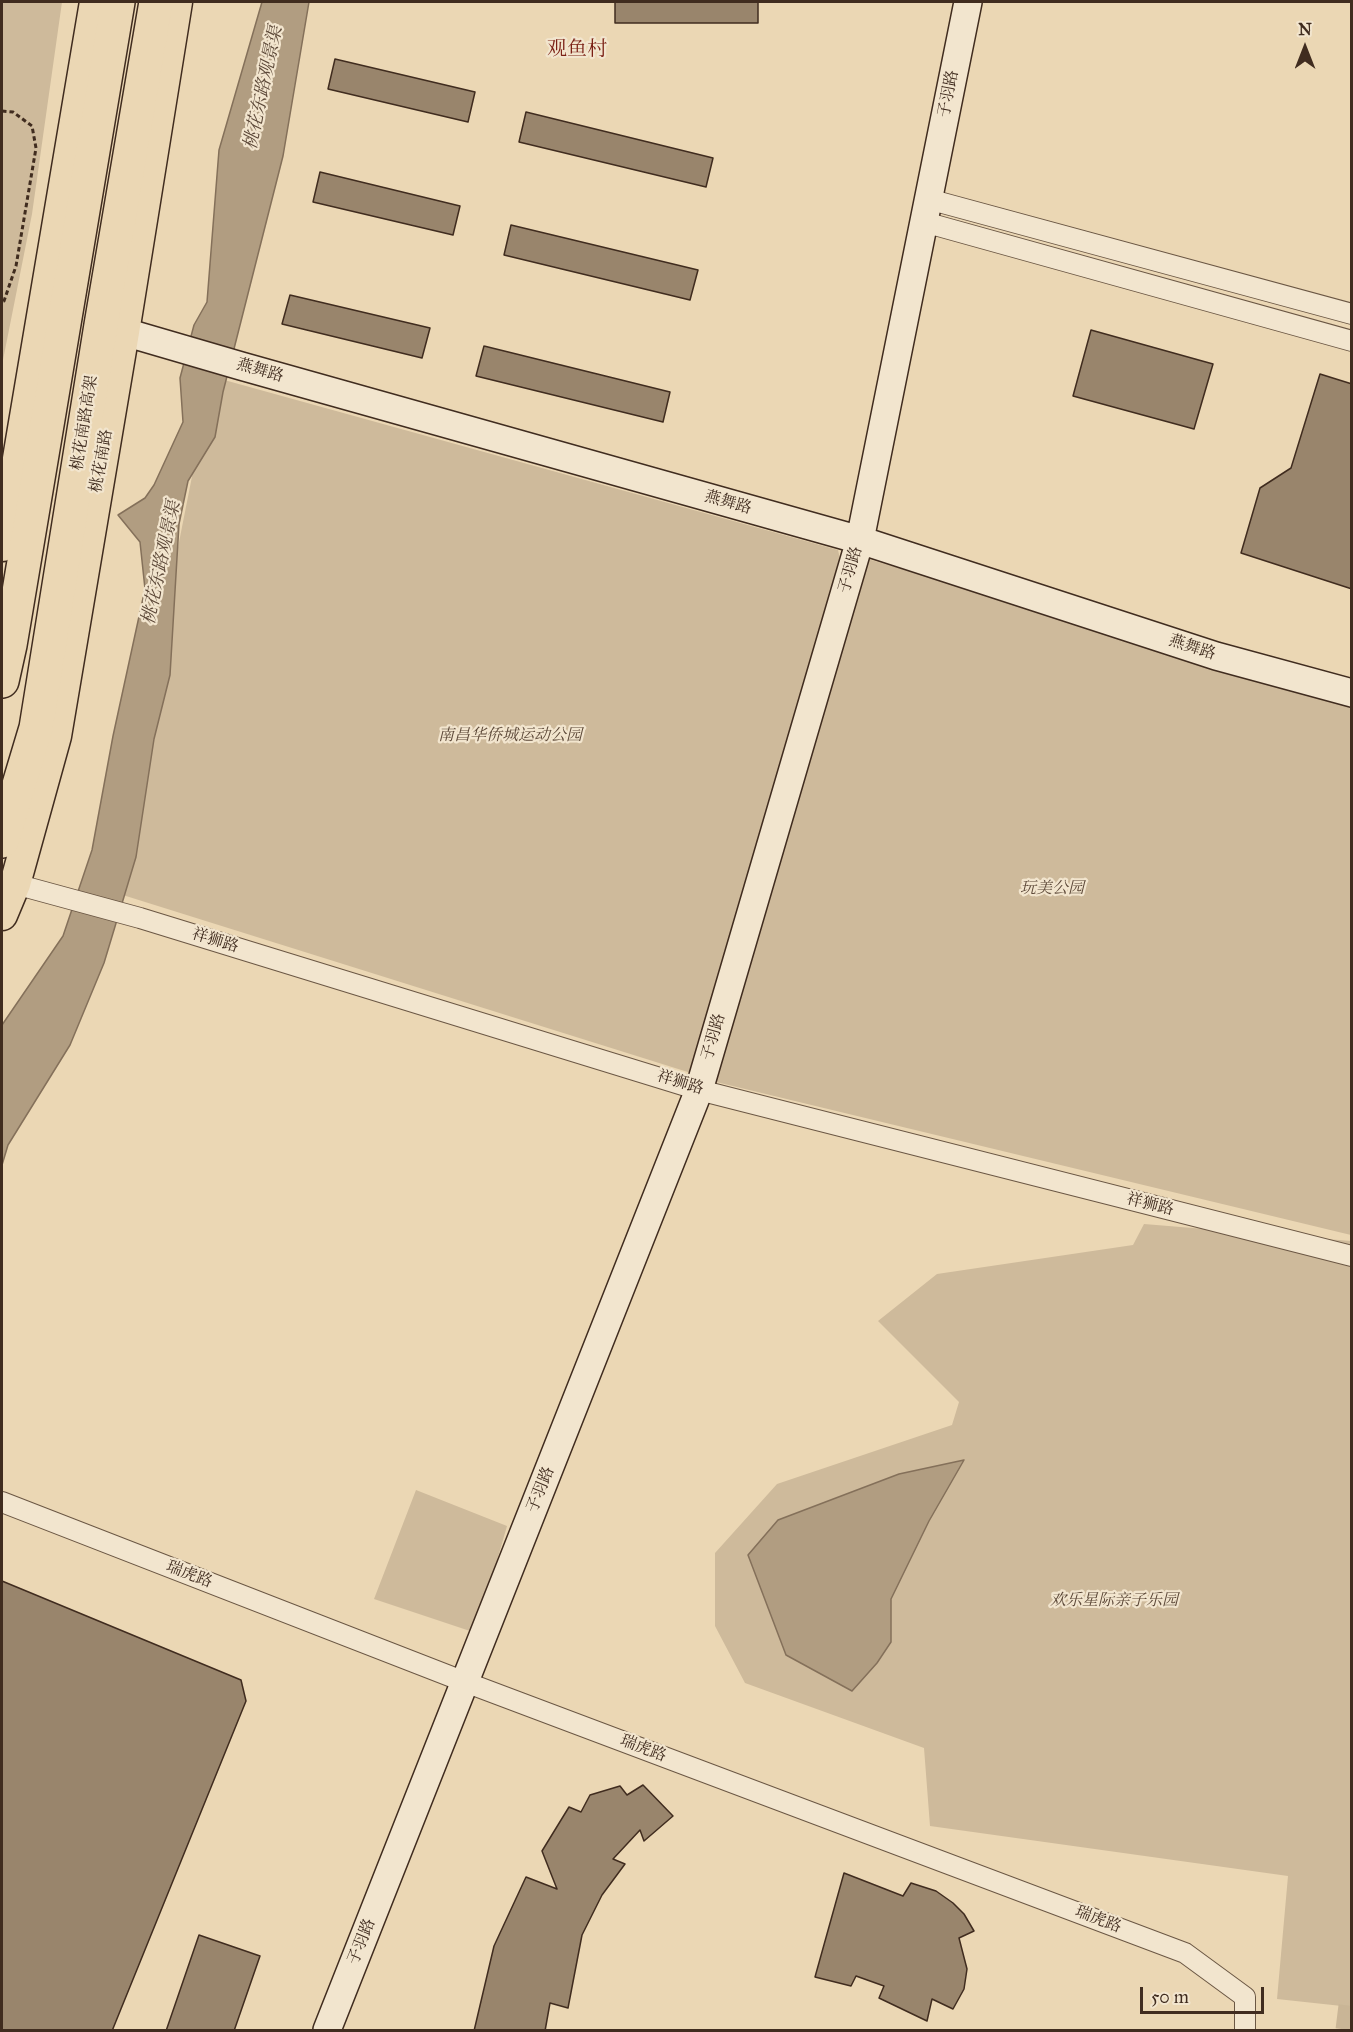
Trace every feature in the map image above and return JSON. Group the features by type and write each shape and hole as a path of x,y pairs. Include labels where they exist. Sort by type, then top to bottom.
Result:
{"highway":[{"path":"2,681 118,2"},
{"name":"桃花南路高架","path":"2,841 36,728 112,328 156,2"}],"main road":[{"path":"2,546 95,2"},
{"name":"桃花南路","path":"2,915 15,884 56,736 112,328 177,2"}],"street":[{"name":"子羽路","path":"327,2031 699,1090 860,540 968,2"},
{"path":"926,210 1352,314"},
{"path":"926,210 1352,341"},
{"name":"燕舞路","path":"112,328 860,540 1216,656 1352,693"},
{"name":"祥狮路","path":"15,884 140,918 699,1090 1352,1256"},
{"name":"瑞虎路","path":"2,1502 465,1682 1185,1953 1245,1997 1245,2031"}],"path":[{"path":"2,111 13,112 32,126 36,148 16,266 2,302"}],"green space":[{"path":"2,2 62,2 32,214 2,365"},
{"name":"南昌华侨城运动公园","path":"217,378 838,550 843,572 691,1073 110,891 200,436"},
{"name":"玩美公园","path":"864,558 1351,697 1351,1235 716,1082"},
{"name":"欢乐星际亲子乐园","path":"1144,1224 1351,1241 1351,2007 1277,1999 1288,1876 930,1826 924,1748 745,1683 715,1626 715,1553 777,1484 952,1425 959,1402 878,1321 937,1274 1133,1245"},
{"path":"416,1490 507,1526 476,1633 374,1599"}],"water":[{"name":"桃花东路观景渠","path":"262,2 309,2 283,156 223,392 215,437 188,481 179,524 170,675 154,739 136,857 104,963 70,1045 8,1145 2,1165 2,1025 63,936 92,850 113,736 145,589 140,542 118,515 145,498 154,485 183,422 180,378 194,325 207,302 219,150"},
{"path":"964,1460 929,1521 891,1599 891,1642 877,1663 852,1691 786,1655 748,1555 778,1520 899,1474"}],"building":[{"path":"615,2 758,2 758,23 615,23"},
{"path":"335,59 475,92 468,122 328,89"},
{"path":"526,112 713,158 706,187 519,142"},
{"path":"320,172 460,206 453,235 313,202"},
{"path":"511,225 698,270 690,300 504,255"},
{"path":"290,295 430,328 422,358 282,324"},
{"path":"1091,330 1213,364 1194,429 1073,396"},
{"path":"484,346 670,392 663,422 476,376"},
{"path":"1320,374 1352,384 1352,589 1241,553 1260,488 1291,468"},
{"path":"2,1581 241,1680 246,1701 112,2031 2,2031"},
{"path":"643,1785 673,1816 644,1841 640,1830 613,1859 625,1864 602,1895 582,1935 568,2008 550,2003 545,2031 474,2031 494,1946 526,1877 557,1889 542,1851 569,1807 581,1812 590,1795 620,1786 627,1795"},
{"path":"844,1873 903,1896 911,1883 936,1891 964,1914 974,1931 959,1938 967,1969 964,1989 953,2009 932,1999 927,2021 879,1998 884,1986 856,1976 851,1986 815,1977"},
{"path":"199,1935 260,1956 234,2031 166,2031"}],"tunnel":[{"path":"1349,2030 1352,2006"}],"district":[{"name":"观鱼村","path":"577,50"}]}
